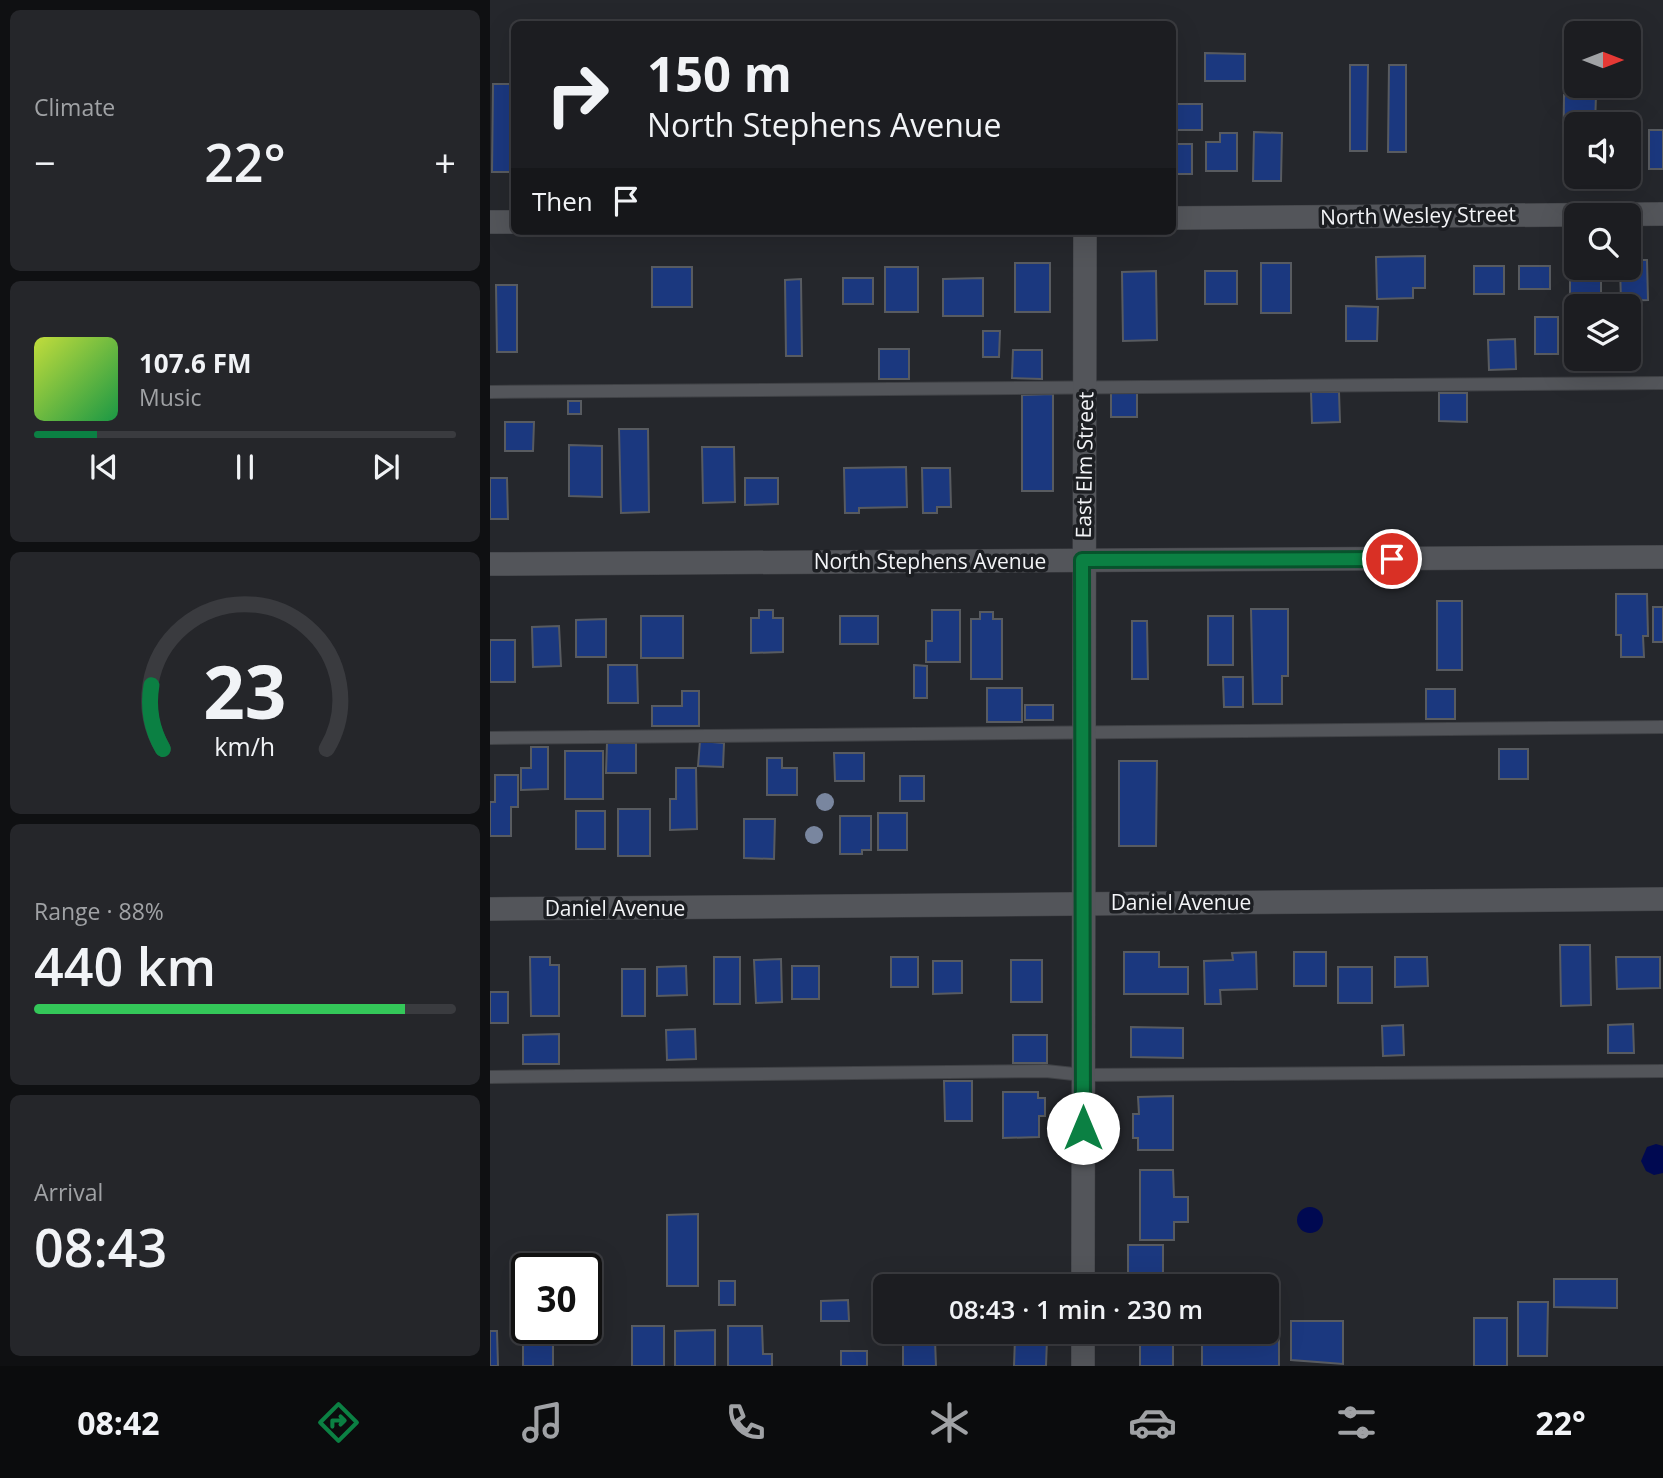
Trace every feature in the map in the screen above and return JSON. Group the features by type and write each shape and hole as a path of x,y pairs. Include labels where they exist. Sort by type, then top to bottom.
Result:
{"street":[{"name":"North Wesley Street","path":"1176,218 1663,214"},
{"path":"490,222 511,222"},
{"name":"East Elm Street","path":"1083,1274 1082,560 1085,235"},
{"name":"North Stephens Avenue","path":"490,564 1663,557"},
{"name":"Daniel Avenue","path":"490,909 1663,899"},
{"path":"1083,1344 1083,1366"}],"lane":[{"path":"490,392 1663,383"},
{"path":"490,738 1663,727"},
{"path":"490,1077 1046,1071 1083,1075 1663,1071"}],"shaded area":[{"path":"1656,1144 1663,1146 1663,1173 1654,1175 1646,1171 1641,1161 1647,1147"},
{"path":"1310,1207 1319,1211 1323,1220 1319,1229 1310,1233 1301,1229 1297,1220 1301,1211"}],"building":[{"path":"1205,53 1245,54 1245,81 1205,81"},
{"path":"1350,65 1368,65 1367,151 1350,151"},
{"path":"1389,65 1406,65 1406,152 1388,152"},
{"path":"493,84 511,84 511,172 492,172"},
{"path":"1564,95 1564,98 1596,98 1595,112 1564,112 1563,165"},
{"path":"1176,104 1202,104 1202,130 1176,130"},
{"path":"1649,130 1663,130 1663,169 1649,169"},
{"path":"1254,132 1282,133 1281,181 1253,181"},
{"path":"1220,133 1237,133 1237,171 1206,171 1206,142 1220,142"},
{"path":"1176,144 1192,144 1192,174 1176,174"},
{"path":"1425,256 1425,288 1413,288 1413,298 1377,299 1376,257"},
{"path":"1641,260 1647,260 1648,300 1641,300 1641,294 1621,294 1620,280 1641,280"},
{"path":"1015,263 1050,263 1050,312 1015,312"},
{"path":"1261,263 1291,263 1291,313 1261,313"},
{"path":"1474,266 1504,266 1504,294 1474,294"},
{"path":"1519,266 1550,266 1550,289 1519,289"},
{"path":"652,267 692,267 692,307 652,307"},
{"path":"885,267 918,267 918,312 885,312"},
{"path":"1156,271 1157,340 1123,341 1122,272"},
{"path":"1205,271 1237,271 1237,304 1205,304"},
{"path":"843,278 873,278 873,304 843,304"},
{"path":"983,278 983,316 943,316 943,279"},
{"path":"801,279 802,356 786,356 785,280"},
{"path":"1570,280 1601,280 1601,294 1570,294"},
{"path":"496,285 517,285 517,352 497,352"},
{"path":"1346,306 1378,307 1377,341 1346,341"},
{"path":"1535,317 1558,317 1558,354 1535,354"},
{"path":"983,331 1000,331 999,357 983,357"},
{"path":"1515,339 1516,369 1489,370 1488,340"},
{"path":"879,349 909,349 909,379 879,379"},
{"path":"1013,350 1042,350 1042,379 1012,378"},
{"path":"1111,391 1137,391 1137,417 1111,417"},
{"path":"1311,392 1339,392 1340,422 1312,423"},
{"path":"1439,393 1467,393 1467,422 1439,421"},
{"path":"1053,394 1053,491 1022,491 1022,395"},
{"path":"568,401 581,401 581,414 568,414"},
{"path":"505,422 534,422 533,451 505,451"},
{"path":"619,429 648,429 649,512 621,513"},
{"path":"569,445 602,446 602,497 569,496"},
{"path":"702,447 734,447 735,502 703,503"},
{"path":"906,467 907,507 859,508 859,513 845,513 844,468"},
{"path":"922,468 950,468 951,507 937,507 937,513 923,513"},
{"path":"490,478 507,478 508,519 490,519"},
{"path":"745,478 778,478 778,504 745,505"},
{"path":"1616,594 1647,594 1648,636 1643,636 1644,657 1621,657 1621,635 1616,635"},
{"path":"1437,601 1462,601 1462,670 1437,670"},
{"path":"1653,607 1663,607 1663,642 1653,642"},
{"path":"1251,609 1288,609 1288,676 1282,676 1282,704 1253,704"},
{"path":"759,610 773,610 773,618 783,618 783,652 751,653 751,618 759,618"},
{"path":"932,610 960,610 960,662 926,662 926,641 932,641"},
{"path":"980,612 993,612 993,619 1002,619 1002,679 971,679 971,619 980,619"},
{"path":"641,616 683,616 683,658 641,658"},
{"path":"840,616 878,616 878,644 840,644"},
{"path":"1208,616 1233,616 1233,665 1208,665"},
{"path":"606,619 606,657 576,657 576,620"},
{"path":"1132,621 1147,621 1148,679 1132,679"},
{"path":"559,626 561,666 533,667 532,627"},
{"path":"490,640 515,640 515,682 490,682"},
{"path":"608,665 637,665 638,703 608,703"},
{"path":"914,665 927,666 927,698 914,698"},
{"path":"1223,677 1243,677 1243,707 1224,707"},
{"path":"987,688 1022,688 1022,722 987,722"},
{"path":"1426,689 1455,689 1455,719 1426,719"},
{"path":"682,691 699,691 699,726 652,726 652,706 682,706"},
{"path":"1025,705 1053,705 1053,720 1025,720"},
{"path":"700,741 724,743 723,767 698,766"},
{"path":"607,743 636,743 636,773 606,773"},
{"path":"531,747 548,747 548,789 521,790 521,768 531,768"},
{"path":"1499,749 1528,749 1528,779 1499,779"},
{"path":"565,751 603,751 603,799 565,799"},
{"path":"834,753 864,753 864,781 835,781"},
{"path":"767,758 782,758 782,768 797,768 797,795 767,795"},
{"path":"1119,761 1157,761 1156,846 1119,846"},
{"path":"676,768 696,768 697,829 670,830 670,799 676,799"},
{"path":"495,775 518,775 518,807 511,807 511,836 490,836 490,802 495,802"},
{"path":"900,776 924,776 924,801 900,801"},
{"path":"618,809 650,809 650,856 618,856"},
{"path":"576,811 605,811 605,849 576,849"},
{"path":"878,813 907,813 907,850 878,850"},
{"path":"840,816 871,816 871,850 862,850 862,854 840,854"},
{"path":"744,819 775,819 774,859 744,858"},
{"path":"1560,945 1590,945 1591,1005 1561,1006"},
{"path":"1124,952 1159,952 1159,967 1188,967 1188,994 1124,994"},
{"path":"1256,952 1257,989 1220,990 1221,1004 1205,1004 1204,961 1233,960 1232,953"},
{"path":"1294,952 1326,952 1326,986 1294,986"},
{"path":"530,957 550,957 550,965 559,965 559,1016 531,1016"},
{"path":"714,957 740,957 740,1004 714,1004"},
{"path":"891,957 918,957 918,987 891,987"},
{"path":"1395,957 1427,957 1428,986 1395,987"},
{"path":"1616,957 1660,957 1660,988 1617,989"},
{"path":"781,959 782,1002 756,1003 754,960"},
{"path":"1011,960 1042,960 1042,1002 1011,1002"},
{"path":"933,961 962,961 962,993 933,994"},
{"path":"686,966 687,995 657,996 657,967"},
{"path":"792,966 819,966 819,999 792,999"},
{"path":"1338,967 1372,967 1372,1003 1338,1003"},
{"path":"622,969 645,969 645,1016 622,1016"},
{"path":"490,992 508,992 508,1023 490,1023"},
{"path":"1633,1024 1634,1053 1608,1053 1608,1025"},
{"path":"1403,1025 1404,1055 1383,1056 1382,1026"},
{"path":"1131,1027 1183,1028 1183,1058 1131,1057"},
{"path":"695,1029 696,1059 667,1060 666,1030"},
{"path":"559,1034 559,1064 523,1064 523,1035"},
{"path":"1013,1035 1047,1035 1047,1063 1013,1063"},
{"path":"944,1081 972,1081 972,1121 945,1121"},
{"path":"1003,1092 1038,1092 1038,1098 1045,1098 1045,1116 1039,1116 1039,1137 1003,1138"},
{"path":"1173,1096 1173,1150 1138,1150 1138,1138 1133,1138 1133,1114 1139,1114 1138,1097"},
{"path":"1140,1170 1173,1170 1174,1197 1188,1197 1188,1222 1174,1222 1174,1240 1140,1240"},
{"path":"698,1214 698,1286 667,1286 667,1215"},
{"path":"1128,1245 1163,1245 1163,1274 1128,1274"},
{"path":"1554,1279 1617,1279 1617,1308 1554,1307"},
{"path":"719,1281 735,1281 735,1305 719,1305"},
{"path":"848,1300 849,1321 821,1321 821,1301"},
{"path":"1518,1302 1548,1302 1547,1356 1518,1356"},
{"path":"1474,1318 1507,1318 1507,1366 1474,1366"},
{"path":"1291,1321 1343,1321 1343,1364 1291,1360"},
{"path":"632,1326 664,1326 664,1366 632,1366"},
{"path":"728,1326 762,1326 763,1354 772,1354 772,1366 728,1366"},
{"path":"715,1330 715,1366 675,1366 675,1331"},
{"path":"490,1331 497,1331 498,1366 490,1366"},
{"path":"523,1344 553,1344 553,1366 523,1366"},
{"path":"903,1344 935,1344 936,1366 903,1366"},
{"path":"1015,1344 1047,1344 1046,1366 1014,1366"},
{"path":"1140,1344 1173,1344 1173,1366 1140,1366"},
{"path":"1202,1344 1279,1344 1279,1366 1202,1366"},
{"path":"841,1351 867,1351 867,1366 841,1366"}],"route":[{"path":"1083,1128 1082,560 1179,562 1392,559"}]}
